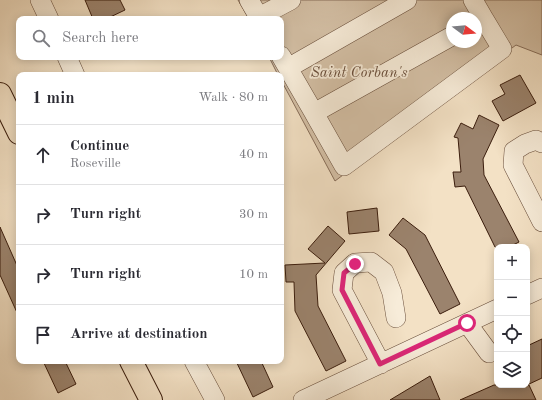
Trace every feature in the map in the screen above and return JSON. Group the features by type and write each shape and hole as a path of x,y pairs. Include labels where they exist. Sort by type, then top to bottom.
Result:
{"main road":[{"path":"0,94 16,127"},
{"path":"132,364 150,400"}],"street":[{"path":"40,0 48,16"},
{"path":"249,0 258,16"},
{"path":"263,16 291,0"},
{"path":"407,0 284,62 344,166 502,49 482,24"},
{"path":"473,0 477,12"},
{"path":"314,113 446,39"},
{"path":"68,60 74,72"},
{"path":"542,143 536,140 525,144 514,152 513,165 542,222"},
{"path":"380,364 342,290 344,273 355,264 371,262 384,272 392,293 396,318"},
{"path":"530,294 542,288"},
{"path":"303,400 494,310"},
{"path":"467,323 489,352"},
{"path":"196,364 215,400"}],"green space":[{"name":"Saint Corban's","path":"238,0 542,0 542,55 516,45 335,181 284,86 284,72 276,72 270,60 284,60 284,16 247,16"}],"building":[{"path":"85,0 120,0 125,10 112,16 92,16"},
{"path":"520,75 536,103 503,121 492,101 505,94 500,85"},
{"path":"479,115 499,125 483,159 484,175 519,242 515,244 494,245 465,186 455,187 453,172 461,172 458,138 454,137 461,123 473,129"},
{"path":"377,208 379,231 349,234 347,212"},
{"path":"403,218 425,235 460,304 440,314 406,249 389,235"},
{"path":"328,226 345,241 316,275 318,306 346,361 326,371 295,311 294,282 286,282 285,265 325,263 308,249"},
{"path":"0,227 16,263 16,310 0,275"},
{"path":"542,339 542,378 530,384 530,352 530,345"},
{"path":"44,364 66,364 76,384 58,393"},
{"path":"237,364 262,364 273,387 253,397"},
{"path":"430,376 440,400 390,400"},
{"path":"494,385 494,388 530,387 536,400 460,400"}],"route":[{"path":"355,264 344,273 342,290 380,364 467,323"}]}
